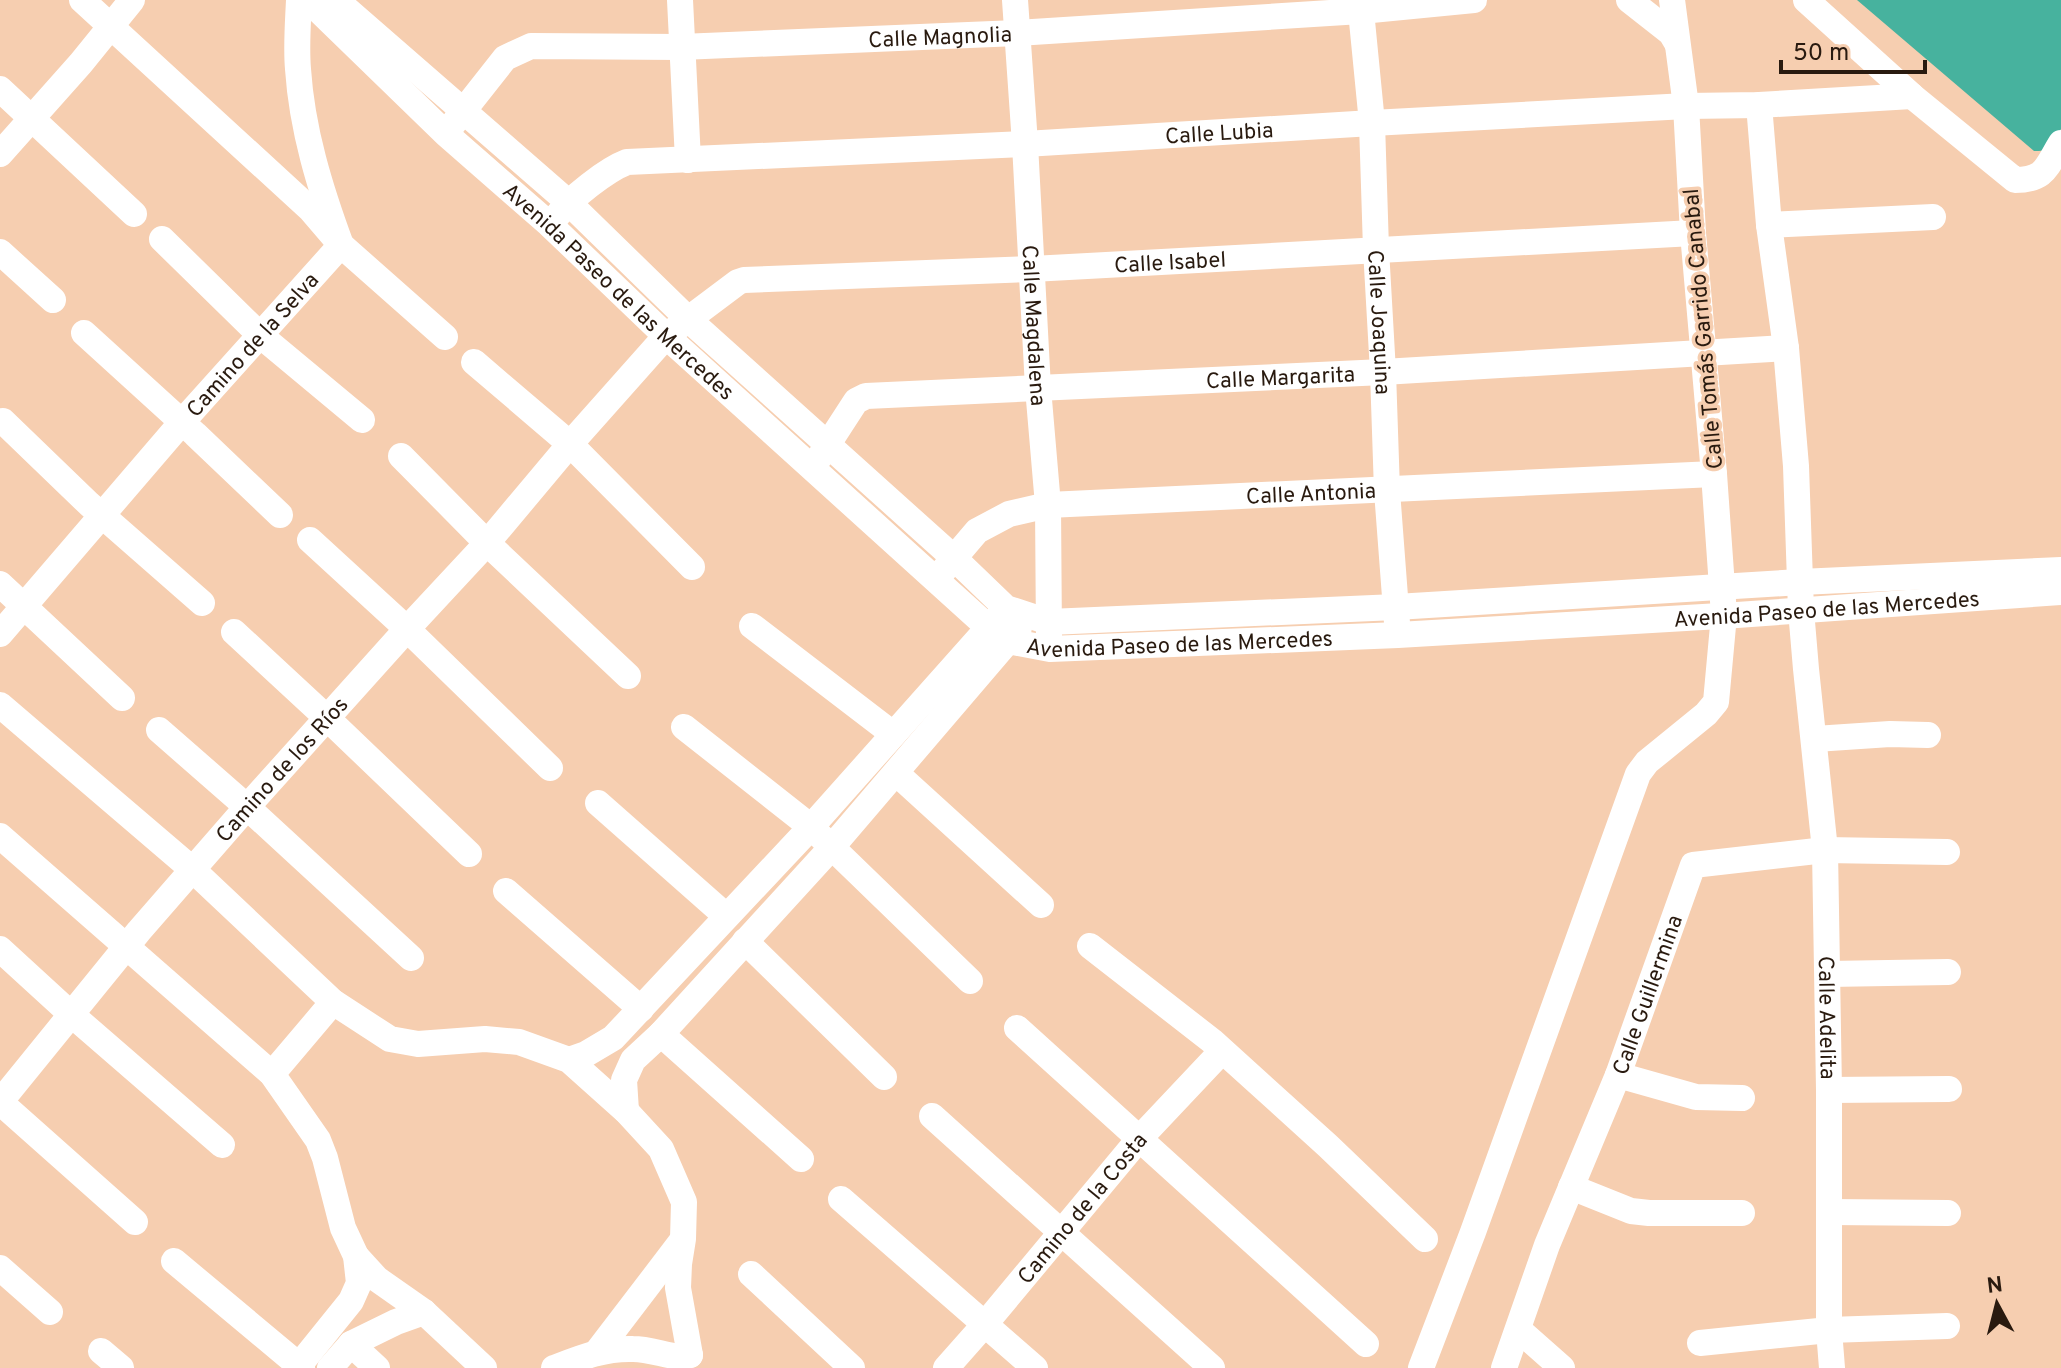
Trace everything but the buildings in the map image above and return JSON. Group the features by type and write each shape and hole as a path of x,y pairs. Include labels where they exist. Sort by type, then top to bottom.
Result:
{"street":[{"path":"82,0 311,210 341,245 445,337"},
{"path":"0,154 132,0"},
{"path":"680,0 688,160"},
{"name":"Calle Magdalena","path":"1015,0 1048,505 1016,623 1050,649"},
{"name":"Calle Magnolia","path":"446,134 505,58 531,46 681,47 1017,33 1361,11 1474,0"},
{"path":"1629,0 1671,33 1677,43"},
{"name":"Calle Tomás Garrido Canabal","path":"1421,1368 1638,774 1647,762 1706,714 1716,702 1724,615 1693,233 1686,106 1672,0"},
{"path":"1806,0 1912,96 2015,180 2031,180 2042,174 2061,143"},
{"path":"318,2 298,68 304,119 324,198 341,245"},
{"name":"Avenida Paseo de las Mercedes","path":"318,2 463,111 568,202 688,319 954,558 1016,623 1050,649 1398,635 2061,592"},
{"name":"Avenida Paseo de las Mercedes","path":"318,2 446,134 549,224 666,336 936,580 1016,623 1396,607 1722,586 2061,570"},
{"name":"Calle Joaquina","path":"1361,11 1372,123 1387,491 1398,635"},
{"path":"0,89 134,214"},
{"name":"Calle Lubia","path":"549,224 568,202 627,162 1025,144 1912,96"},
{"path":"1759,105 1796,466 1801,610"},
{"path":"1769,225 1933,217"},
{"name":"Calle Isabel","path":"570,444 666,336 744,280 1032,269 1693,233"},
{"path":"162,239 261,336 362,420"},
{"name":"Camino de la Selva","path":"0,634 182,422 341,245"},
{"path":"0,252 53,300"},
{"path":"84,333 280,515"},
{"name":"Calle Margarita","path":"812,467 856,401 866,396 1383,372 1786,348"},
{"path":"474,362 570,444 692,567"},
{"path":"3,421 102,515 202,603"},
{"name":"Camino de los Ríos","path":"0,1102 247,807 487,543 570,444"},
{"path":"401,456 487,543 628,676"},
{"name":"Calle Antonia","path":"936,580 977,531 1009,514 1048,505 1714,474"},
{"path":"310,540 550,768"},
{"path":"0,584 122,698"},
{"name":"Calle Adelita","path":"1801,610 1825,850 1829,1330 1832,1368"},
{"path":"569,1060 613,1038 811,827 893,734 1016,623"},
{"path":"626,1111 624,1080 633,1060 661,1034 831,848 896,773 1016,623"},
{"path":"752,626 893,734"},
{"path":"234,632 469,854"},
{"path":"0,705 193,870 333,1002 390,1039 418,1044 485,1039 519,1042 569,1060 626,1111 661,1149 684,1202 678,1288 697,1362"},
{"path":"684,727 811,827 970,981"},
{"path":"159,730 411,958"},
{"path":"1815,739 1928,735"},
{"path":"896,773 1041,905"},
{"path":"598,803 726,916"},
{"path":"0,836 272,1074 318,1140 343,1228 356,1256 377,1279 424,1312 484,1368"},
{"path":"1825,850 1947,852"},
{"name":"Calle Guillermina","path":"1519,1330 1547,1245 1618,1075 1693,865 1825,850"},
{"path":"506,891 641,1009"},
{"path":"745,941 884,1077"},
{"path":"1090,946 1212,1041 1425,1239"},
{"path":"0,949 222,1145"},
{"path":"1828,974 1948,972"},
{"path":"272,1074 333,1002"},
{"path":"1017,1028 1366,1344"},
{"path":"661,1034 801,1159"},
{"name":"Camino de la Costa","path":"946,1368 1139,1139 1222,1051"},
{"path":"1618,1075 1696,1097 1742,1098"},
{"path":"1829,1090 1949,1089"},
{"path":"0,1102 135,1222"},
{"path":"932,1116 1212,1368"},
{"path":"1571,1187 1631,1211 1742,1213"},
{"path":"841,1199 1035,1368"},
{"path":"1829,1212 1948,1213"},
{"path":"597,1352 683,1239"},
{"path":"174,1261 300,1367 351,1301 359,1283 356,1256"},
{"path":"0,1268 50,1312"},
{"path":"751,1274 852,1368"},
{"path":"330,1368 351,1344 424,1312"},
{"path":"1700,1343 1829,1330 1947,1326"},
{"path":"1504,1368 1519,1330 1562,1368"},
{"path":"351,1344 377,1368"},
{"path":"554,1368 597,1352 633,1349 697,1362"}],"water":[{"path":"1857,0 2061,0 2061,129 2054,142 2044,150 2034,151"}]}
